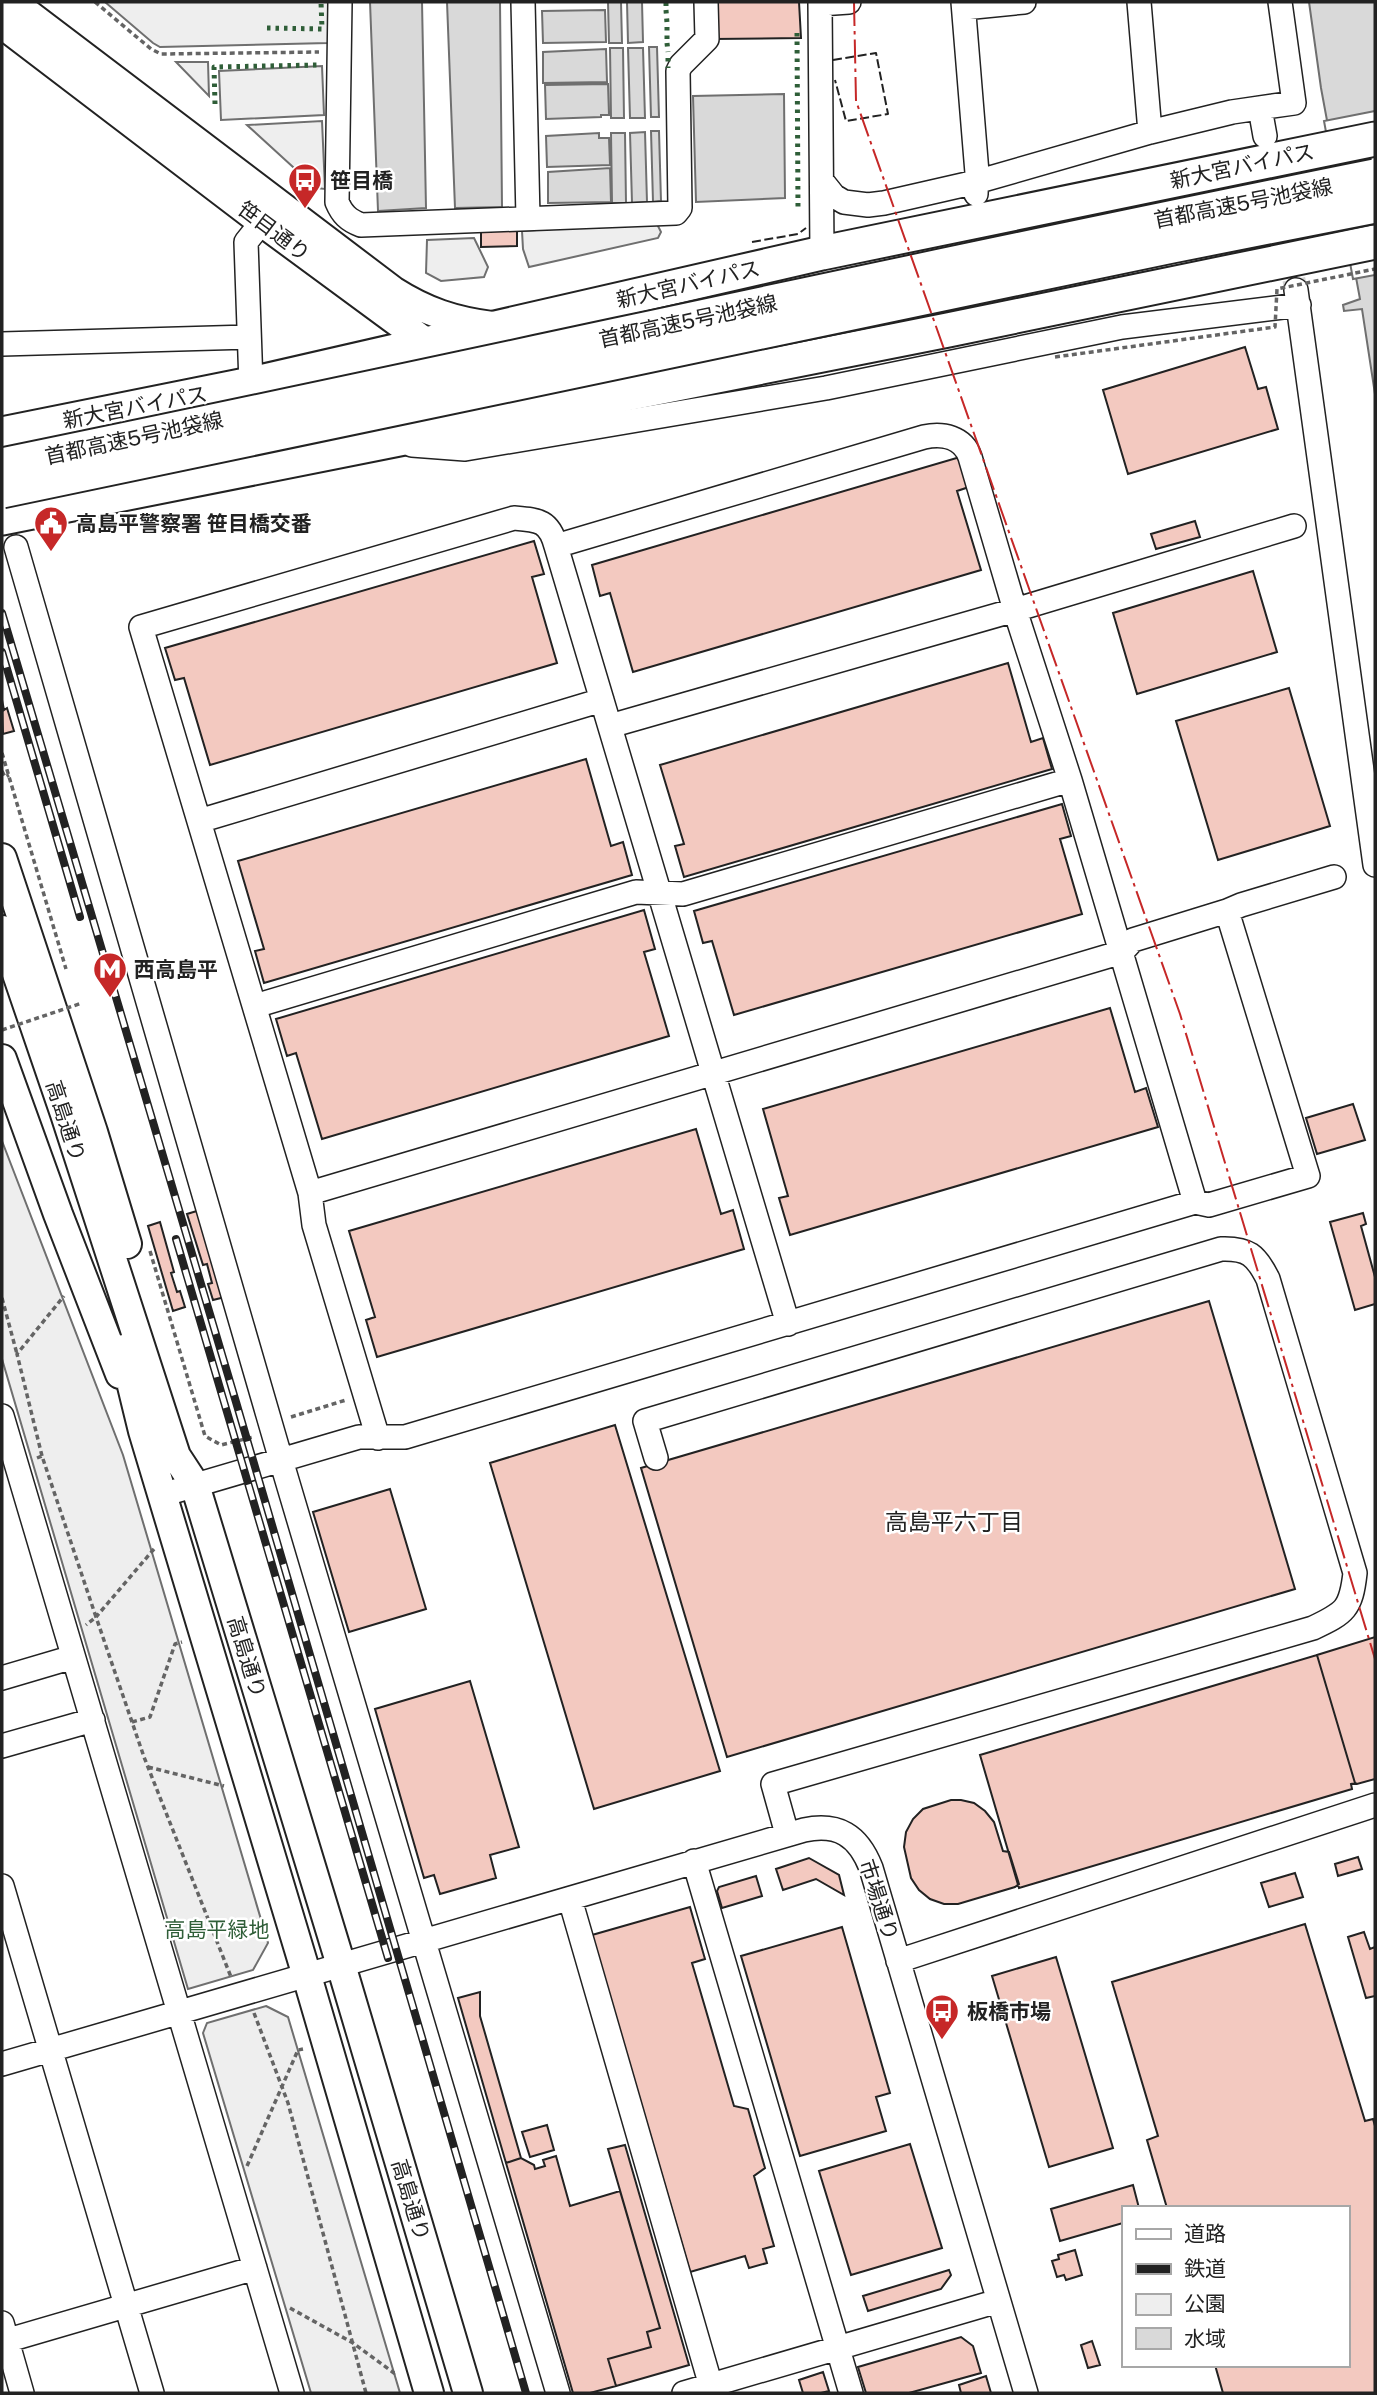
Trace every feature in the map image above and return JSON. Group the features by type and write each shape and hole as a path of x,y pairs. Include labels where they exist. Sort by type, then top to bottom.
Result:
{"highway":[{"name":"新大宮バイパス","path":"2,434 428,345 822,253 1375,139"},
{"name":"首都高速5号池袋線","path":"2,465 1375,176"},
{"name":"首都高速5号池袋線","path":"2,491 1375,206"},
{"path":"9,533 382,443 1375,242"}],"main road":[{"name":"笹目通り","path":"12,2 393,291 439,315 503,328"},
{"name":"笹目通り","path":"2,24 262,222 478,380 514,397 563,406"},
{"path":"2,858 93,1132 190,1440 195,1485"},
{"name":"高島通り","path":"2,930 176,1456 195,1485 468,2393"},
{"name":"高島通り","path":"2,974 109,1289 162,1495 429,2393"},
{"path":"2,1059 10,1105 144,1431"}],"street":[{"path":"340,2 337,202 348,219 360,225 676,213 680,208 678,71 707,38 706,2"},
{"path":"523,2 528,218"},
{"path":"822,253 820,3 849,2"},
{"path":"976,188 964,5 1024,2"},
{"path":"1139,2 1150,132"},
{"path":"822,181 834,196 844,202 884,204 976,188 1150,132 1231,112 1294,103 1280,2"},
{"path":"1260,108 1265,136"},
{"path":"251,384 246,242 262,222"},
{"path":"382,443 465,449 826,388 994,348 1297,297 1375,865"},
{"path":"2,344 249,337"},
{"path":"556,546 924,437 944,435 957,440 968,450 1122,951 1195,1202"},
{"path":"378,1438 314,1225 310,1193 141,627 514,518 543,523 552,532 788,1324"},
{"path":"610,726 1015,610 1294,526"},
{"path":"9,533 558,2393"},
{"path":"199,821 602,700"},
{"path":"255,1006 636,892 683,894 1070,780"},
{"path":"310,1193 1122,951 1133,940 1334,877"},
{"path":"162,1495 359,1437 405,1437 1195,1202 1209,1205 1308,1176 1227,911"},
{"path":"656,1458 645,1421 1221,1249 1236,1249 1251,1254 1268,1279 1354,1573 1353,1595 1345,1610 1313,1628 773,1784 787,1834"},
{"path":"3,1425 292,2393"},
{"path":"2,1678 73,1657"},
{"path":"2,1746 93,1720"},
{"path":"898,1961 1375,1805"},
{"name":"市場通り","path":"2,2064 787,1834 828,1827 849,1836 866,1855 871,1868 1026,2393"},
{"path":"694,1861 851,2393"},
{"path":"2,1886 8,1927 51,2049 152,2393"},
{"path":"570,1899 712,2389"},
{"path":"22,2393 3,2335 255,2268"},
{"path":"684,2393 712,2389 837,2348 998,2301"}],"path":[{"path":"95,2 151,50 161,54 341,52"},
{"path":"1055,357 1275,327 1277,289 1375,269"},
{"path":"2,771 5,777 9,775"},
{"path":"2,1030 82,1003"},
{"path":"16,1354 66,1294"},
{"path":"2,1298 42,1456 96,1617 148,1767 233,1982"},
{"path":"291,1418 346,1400"},
{"path":"29,1460 42,1456"},
{"path":"96,1617 154,1549"},
{"path":"132,1722 149,1717 175,1644 182,1642"},
{"path":"148,1767 224,1786"},
{"path":"252,2007 288,2103 366,2393"},
{"path":"233,2191 298,2050 303,2049"},
{"path":"285,2305 353,2343 394,2373 398,2372"}],"green space":[{"path":"105,2 331,2 328,43 160,47"},
{"path":"176,62 208,62 209,96"},
{"path":"322,66 324,115 221,120 219,71"},
{"path":"322,121 325,189 316,188 247,125"},
{"path":"656,222 661,232 658,238 529,267 523,249 522,231"},
{"path":"474,238 488,267 484,277 441,281 426,273 427,240"},
{"name":"高島平緑地","path":"2,1141 123,1455 268,1943 253,1970 188,1989 2,1359"},
{"path":"266,2006 288,2017 400,2393 311,2393 203,2033 207,2023"}],"water":[{"path":"370,2 422,2 426,208 378,211"},
{"path":"447,2 500,2 502,207 455,208"},
{"path":"608,2 621,2 622,43 609,43"},
{"path":"627,2 642,2 643,42 628,43"},
{"path":"1309,2 1375,2 1375,394 1362,309 1344,311 1343,305 1360,299 1321,88"},
{"path":"605,10 606,42 543,43 542,11"},
{"path":"649,47 657,47 659,117 651,117"},
{"path":"610,48 623,48 624,118 611,118"},
{"path":"628,48 643,48 645,118 630,118"},
{"path":"606,49 607,82 543,83 543,52"},
{"path":"608,84 609,115 546,119 545,85"},
{"path":"784,94 785,198 696,202 693,96"},
{"path":"651,131 659,131 661,201 653,202"},
{"path":"645,132 647,202 632,203 630,133"},
{"path":"599,133 599,138 609,138 610,165 547,167 546,136"},
{"path":"611,133 625,133 626,203 612,203"},
{"path":"610,168 611,202 548,203 548,172"}],"pier":[{"path":"1375,111 1375,275 1353,279 1324,121"}],"building":[{"path":"712,2 799,2 801,38 713,39"},
{"path":"517,229 517,246 481,247 481,230"},
{"path":"1245,347 1258,389 1266,387 1278,429 1128,474 1103,390"},
{"path":"960,457 969,487 957,491 981,570 633,672 610,593 600,596 592,565"},
{"path":"1195,521 1200,537 1156,549 1151,534"},
{"path":"534,541 544,574 532,577 557,663 210,765 184,678 175,680 165,648"},
{"path":"1253,571 1277,652 1137,694 1113,613"},
{"path":"1008,663 1031,742 1043,738 1052,769 684,877 675,846 684,844 660,765"},
{"path":"1289,688 1330,826 1218,860 1176,721"},
{"path":"2,700 14,731 3,734"},
{"path":"586,759 611,846 623,842 632,875 264,983 255,951 264,949 238,861"},
{"path":"1062,804 1071,836 1060,839 1082,914 734,1015 712,941 703,943 694,911"},
{"path":"644,910 655,949 644,952 669,1036 322,1139 296,1053 287,1056 276,1019"},
{"path":"1110,1008 1135,1092 1146,1088 1158,1127 790,1235 779,1198 788,1196 763,1109"},
{"path":"1353,1104 1365,1140 1317,1154 1306,1118"},
{"path":"696,1129 721,1214 733,1210 744,1249 377,1357 366,1320 375,1317 349,1231"},
{"path":"200,1210 225,1297 213,1300 208,1284 212,1283 207,1264 203,1265 187,1214"},
{"path":"1363,1213 1366,1224 1361,1226 1375,1277 1375,1304 1355,1310 1330,1222"},
{"path":"160,1222 174,1272 171,1273 185,1307 173,1311 148,1226"},
{"path":"1209,1301 1295,1589 727,1757 641,1468"},
{"path":"615,1425 720,1771 594,1809 490,1463"},
{"path":"390,1489 426,1609 349,1632 313,1512"},
{"path":"1375,1637 1375,1779 1357,1784 1317,1655"},
{"path":"1317,1655 1355,1783 1351,1784 1352,1789 1019,1888 980,1755"},
{"path":"470,1681 519,1847 490,1855 496,1878 440,1894 434,1875 424,1878 375,1709"},
{"path":"951,1800 974,1803 994,1822 1003,1851 1009,1852 1019,1884 958,1904 944,1904 930,1899 919,1890 911,1878 904,1847 906,1832 923,1809"},
{"path":"1358,1857 1362,1869 1338,1876 1335,1864"},
{"path":"809,1858 839,1875 844,1895 816,1879 783,1890 776,1869"},
{"path":"1295,1873 1303,1897 1269,1907 1261,1883"},
{"path":"756,1876 762,1896 722,1908 717,1891 719,1887"},
{"path":"690,1907 705,1959 692,1963 734,2106 748,2109 765,2168 754,2176 774,2246 763,2249 767,2263 749,2268 745,2256 690,2272 592,1935"},
{"path":"1305,1924 1365,2121 1373,2119 1375,2126 1375,2393 1223,2393 1216,2367 1349,2367 1349,2206 1166,2206 1147,2140 1158,2136 1112,1982"},
{"path":"842,1927 890,2093 876,2097 886,2131 800,2156 741,1956"},
{"path":"1364,1932 1370,1949 1375,1947 1375,1996 1366,1998 1348,1937"},
{"path":"1056,1957 1113,2148 1049,2167 992,1976"},
{"path":"480,1992 480,2016 521,2158 506,2163 458,1998"},
{"path":"547,2125 554,2150 530,2157 522,2132"},
{"path":"910,2144 942,2248 851,2275 819,2171"},
{"path":"625,2145 689,2365 616,2386 608,2359 651,2347 647,2332 660,2328 608,2149"},
{"path":"556,2156 570,2206 620,2191 660,2328 647,2332 651,2347 608,2359 616,2386 590,2393 573,2393 506,2163 521,2158 534,2165 535,2169 545,2166 543,2160"},
{"path":"1133,2185 1138,2206 1122,2206 1122,2223 1060,2241 1051,2209"},
{"path":"1075,2250 1082,2275 1066,2280 1064,2275 1057,2277 1052,2261 1059,2259 1058,2255"},
{"path":"949,2270 951,2275 941,2289 868,2311 863,2296"},
{"path":"961,2337 973,2346 981,2373 909,2393 866,2393 858,2367"},
{"path":"1092,2341 1100,2365 1088,2368 1081,2345"},
{"path":"823,2372 829,2391 803,2393 799,2380"},
{"path":"986,2376 991,2393 961,2393 959,2385"}],"tunnel":[{"path":"1267,146 1296,290"},
{"path":"977,206 993,342"}],"railway":[{"path":"2,613 526,2393"},
{"path":"2,652 80,917"},
{"path":"176,1239 388,1958"}],"hedge":[{"path":"267,28 322,29 321,2"},
{"path":"666,10 667,23"},
{"path":"667,26 667,39"},
{"path":"797,33 798,209"},
{"path":"667,43 668,52"},
{"path":"668,58 668,68"},
{"path":"215,104 214,67 318,65"}],"fence":[{"path":"833,60 876,53 888,114 846,121 835,80"},
{"path":"752,242 798,234 806,228"}],"power":[{"path":"854,2 856,101 1180,1014 1375,1659"}],"place":[{"name":"笹目橋","path":"305,210"},
{"name":"高島平警察署 笹目橋交番","path":"51,553"},
{"name":"西高島平","path":"110,999"},
{"name":"板橋市場","path":"942,2041"}],"district":[{"name":"高島平六丁目","path":"954,1521"}]}
